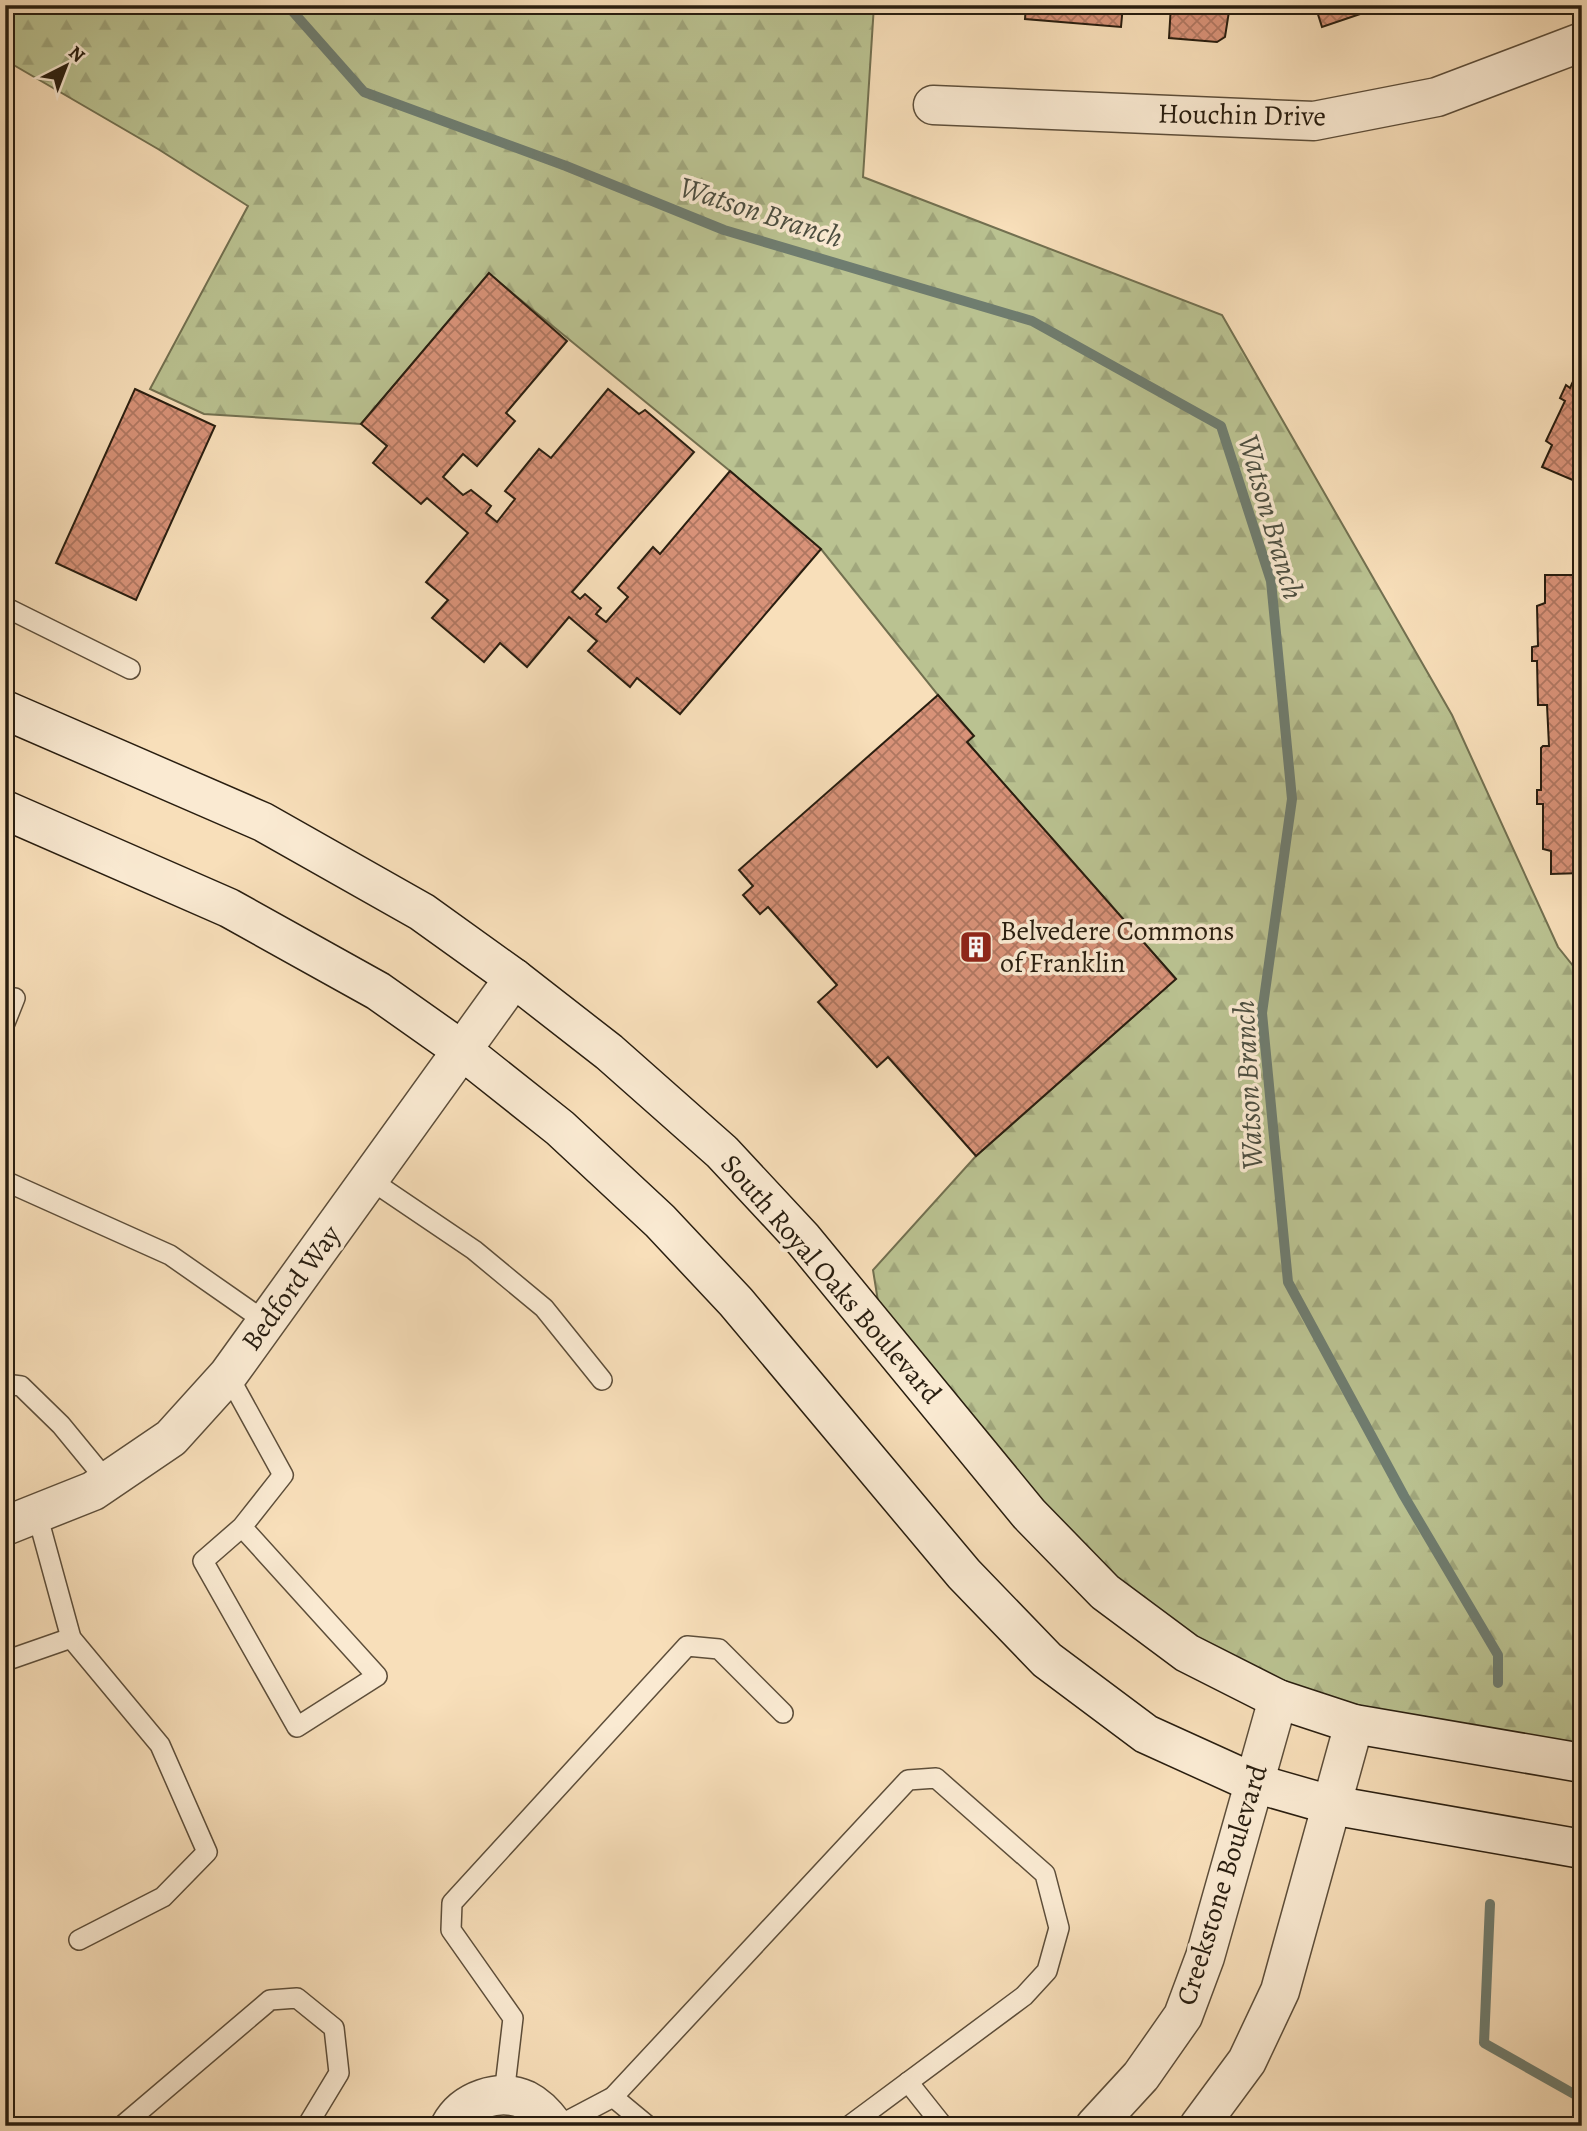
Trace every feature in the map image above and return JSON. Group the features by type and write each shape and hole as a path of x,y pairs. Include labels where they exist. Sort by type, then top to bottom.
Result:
{"main road":[{"name":"Houchin Drive","path":"933,105 1314,121 1437,97 1582,42"},
{"name":"South Royal Oaks Boulevard","path":"5,710 263,822 422,912 610,1052 722,1152 803,1239 1029,1514 1105,1592 1187,1653 1278,1699 1354,1724 1582,1763"},
{"path":"5,810 229,908 378,991 463,1051 560,1128 660,1220 736,1302 964,1574 1047,1660 1146,1734 1254,1783 1331,1805 1582,1849"},
{"name":"Bedford Way","path":"21,1520 93,1491 171,1438 228,1375 514,978"},
{"name":"Creekstone Boulevard","path":"1096,2126 1141,2076 1183,2016 1205,1957 1278,1699"},
{"path":"1199,2126 1247,2061 1280,1992 1354,1724"},
{"path":"450,2126 465,2107 484,2098 504,2095 525,2100 542,2111 556,2126"}],"lane":[{"path":"5,607 130,669"},
{"path":"5,1023 15,998"},
{"path":"369,1179 474,1250 544,1308 602,1380"},
{"path":"5,1181 170,1255 266,1322"},
{"path":"228,1375 283,1475 242,1527 203,1561 297,1727 377,1676 242,1527"},
{"path":"5,1384 21,1386 61,1425 107,1481"},
{"path":"21,1520 71,1638 160,1745 207,1852 163,1897 79,1940"},
{"path":"5,1661 71,1638"},
{"path":"504,2095 513,2018 451,1930 452,1903 687,1646 719,1649 783,1713"},
{"path":"556,2126 613,2098 908,1780 936,1778 1045,1874 1059,1928 1047,1971 1024,1996 849,2126"},
{"path":"122,2126 270,2000 297,1998 334,2028 339,2073 307,2126"},
{"path":"908,2082 943,2126"},
{"path":"613,2098 648,2126"}],"green space":[{"path":"5,5 874,5 863,177 1222,315 1452,715 1558,947 1582,977 1582,1763 1354,1724 1187,1653 884,1339 873,1270 976,1156 1176,979 967,742 938,695 821,549 489,274 361,424 204,414 150,389 248,206 158,149 5,60"}],"building":[{"path":"933,5 980,5 980,8 974,10"},
{"path":"1026,5 1123,5 1121,27 1025,19"},
{"path":"1171,5 1230,5 1225,37 1217,42 1169,38"},
{"path":"1315,5 1366,5 1368,9 1322,27"},
{"path":"489,273 567,341 506,413 515,421 477,466 463,454 443,477 463,495 471,490 491,506 486,513 497,522 515,499 505,491 539,449 551,458 608,389 639,414 645,410 694,452 572,592 580,599 585,594 601,608 596,614 606,622 628,597 618,588 653,547 660,554 730,471 821,549 680,714 637,678 630,687 588,651 597,641 569,617 527,667 500,643 484,662 432,618 448,600 426,582 468,533 427,498 421,504 373,463 387,446 361,424"},
{"path":"1582,362 1582,484 1542,467 1552,445 1546,441 1565,401 1560,398 1566,385 1570,388"},
{"path":"135,389 215,426 136,600 56,563"},
{"path":"1545,575 1582,575 1582,873 1551,874 1551,851 1543,849 1543,804 1537,804 1537,790 1541,790 1541,748 1549,746 1547,705 1538,705 1537,661 1532,661 1532,647 1538,646 1537,606 1545,603"},
{"name":"Belvedere Commons of Franklin","path":"938,695 974,736 967,742 1176,979 976,1156 888,1057 877,1067 818,1002 837,985 768,907 760,914 743,895 753,886 739,870"}],"waterway":[{"name":"Watson Branch","path":"287,5 364,92 566,166 724,230 1032,321 1221,426 1271,581 1292,799 1262,1013 1288,1282 1404,1496 1498,1655 1498,1683"},
{"name":"Watson Branch","path":"1490,1904 1484,2043 1582,2096"}],"place":[{"name":"Belvedere Commons of Franklin","path":"976,947"}]}
